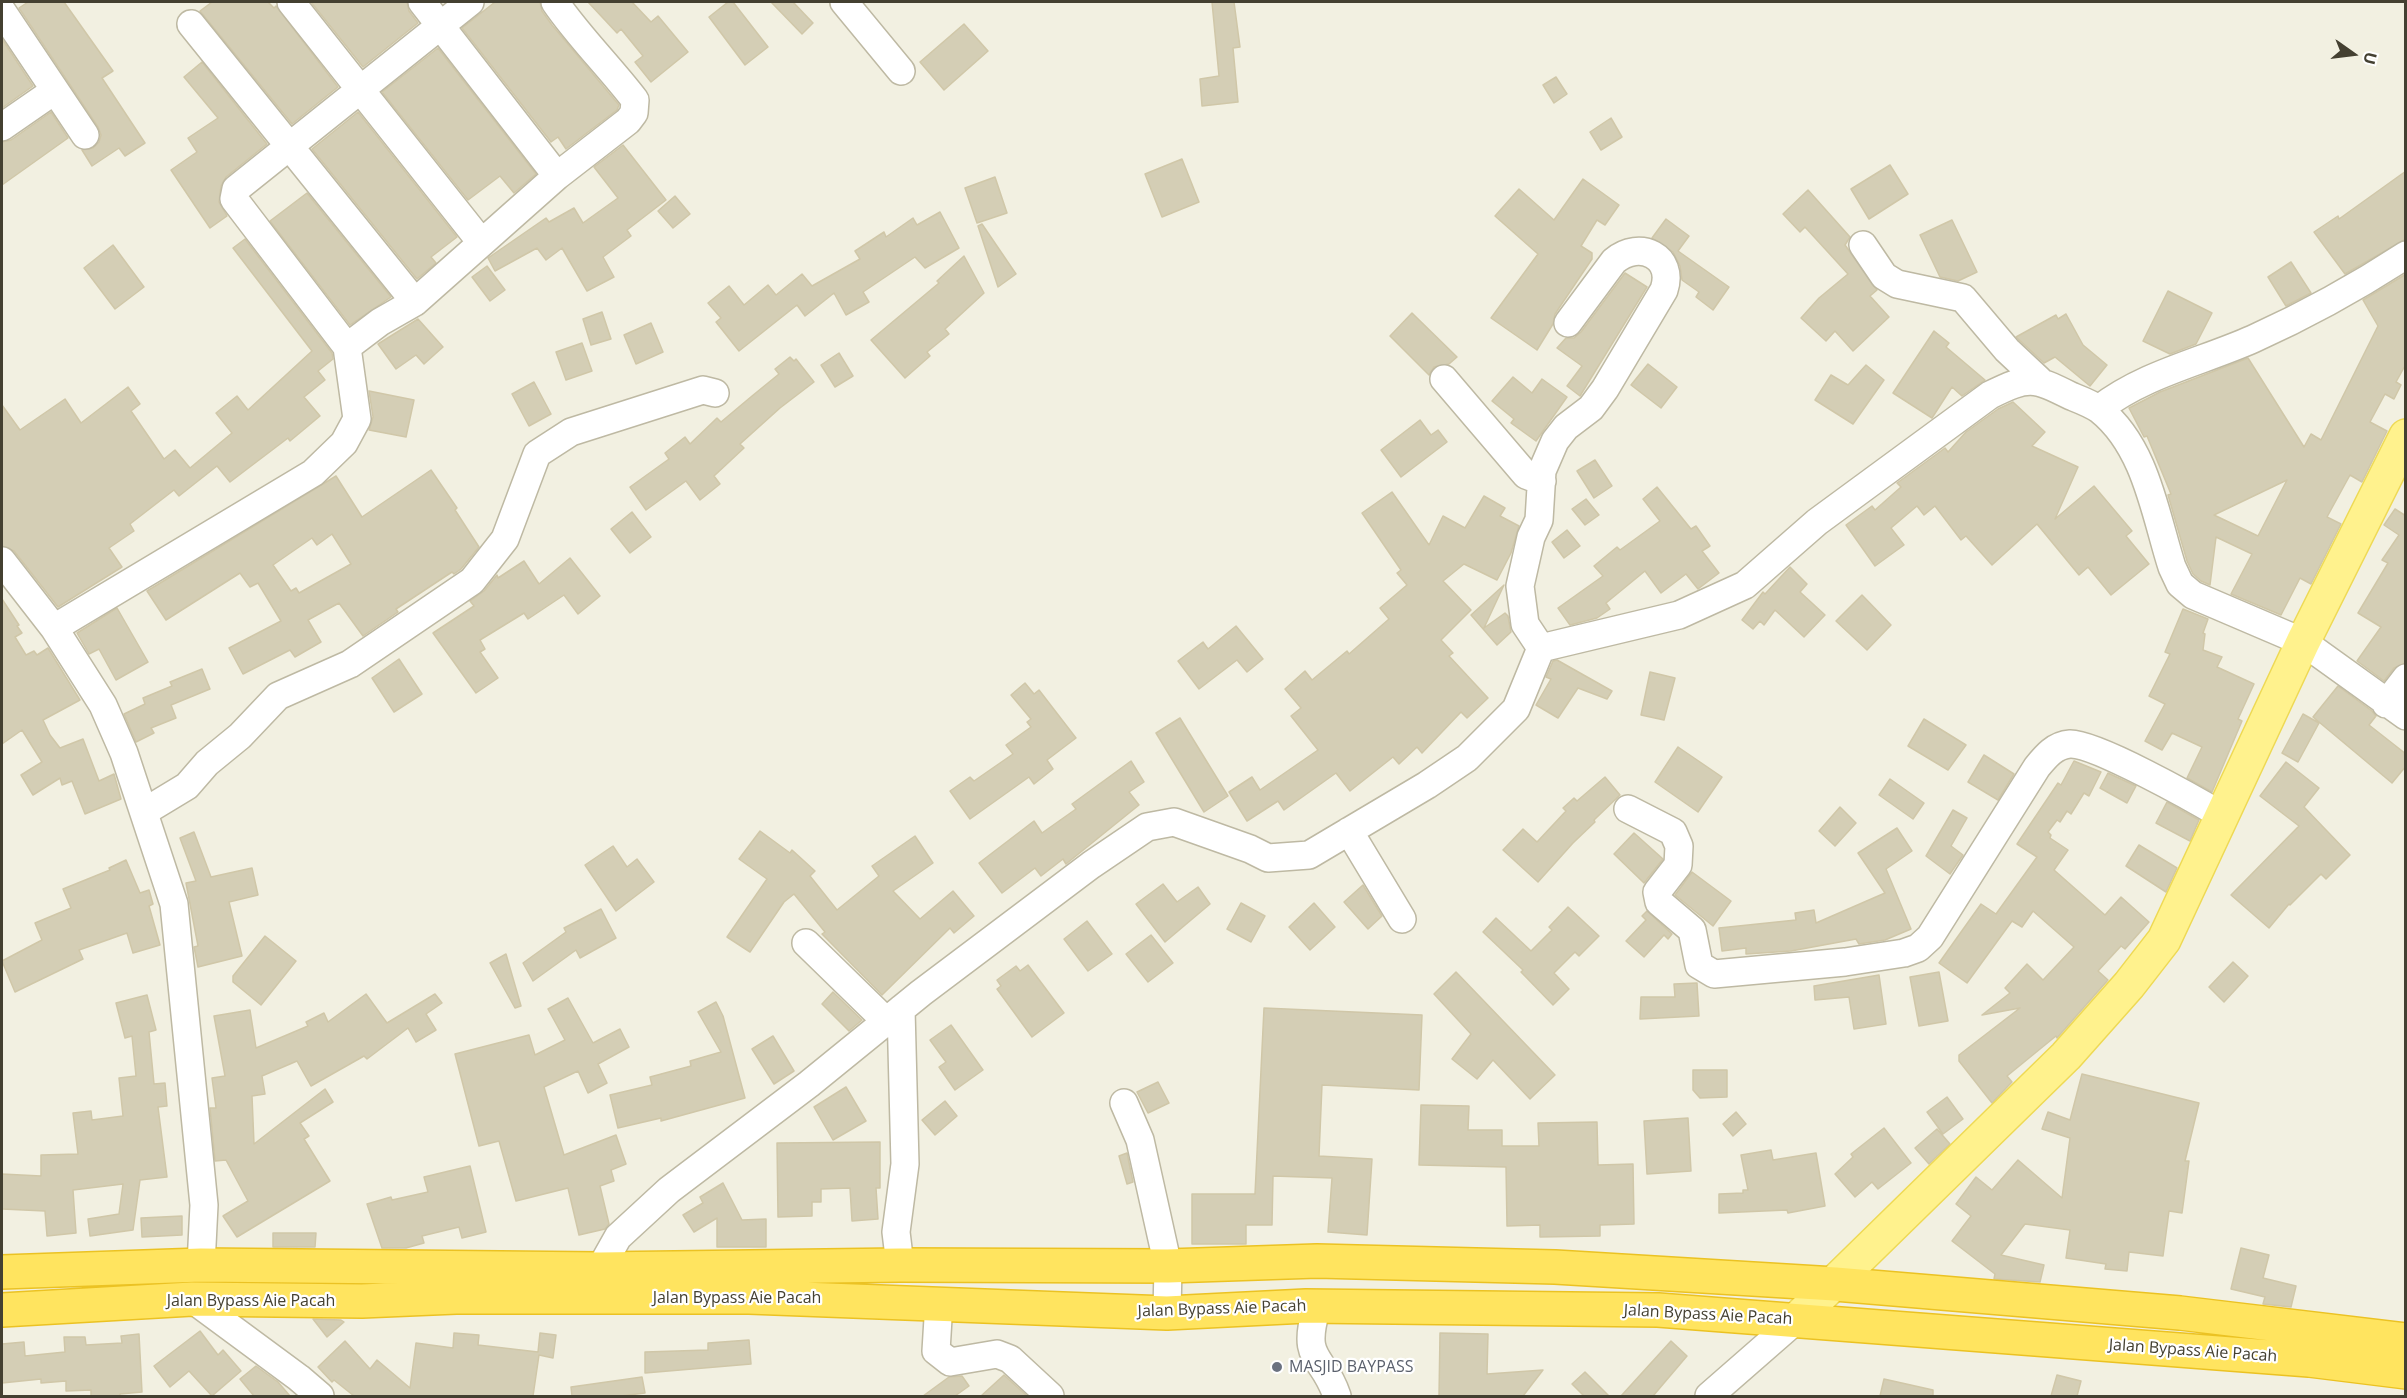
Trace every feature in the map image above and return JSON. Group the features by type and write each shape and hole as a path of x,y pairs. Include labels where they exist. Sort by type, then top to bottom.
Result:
{"highway":[{"path":"2,1272 201,1265 600,1269 900,1265 1168,1266 1317,1261 1555,1267 1834,1284 2180,1313 2406,1340"},
{"name":"Jalan Bypass Aie Pacah","path":"2,1310 192,1299 362,1301 456,1297 748,1297 939,1302 1167,1313 1306,1306 1658,1310 2308,1360 2406,1372"}],"main road":[{"path":"1796,1320 2066,1056 2129,985 2164,940 2303,642 2406,436"}],"street":[{"path":"2,5 6,2"},
{"path":"291,2 481,242"},
{"path":"422,2 557,176"},
{"path":"54,628 313,473 345,443 357,419 347,347 234,199 236,189 470,2"},
{"path":"347,347 380,322 415,302 557,176 628,121 636,106 635,100 607,63 577,34 555,2"},
{"path":"844,2 901,71"},
{"path":"2,11 85,135"},
{"path":"191,24 415,302"},
{"path":"2,127 54,91"},
{"path":"1863,245 1884,276 1897,284 1963,298 2007,350 2040,380 2099,409 2119,429 2138,457 2172,567 2180,584 2193,595 2303,642 2396,710 2406,678"},
{"path":"1541,648 1525,624 1520,586 1531,537 1539,520 1542,471 1555,441 1566,427 1592,408 1605,389 1664,290 1668,278 1666,270 1659,260 1649,253 1638,250 1622,254 1614,261 1568,323"},
{"path":"2099,409 2115,397 2142,383 2252,339 2317,307 2406,255"},
{"path":"1444,378 1526,475 1542,481"},
{"path":"1541,648 1679,615 1745,585 1817,522 1990,395 2012,384 2040,380"},
{"path":"144,812 187,786 207,763 240,736 278,696 350,664 472,581 505,538 537,454 571,432 632,411 703,390 715,393"},
{"path":"2,561 54,628 103,705 124,753 174,904 204,1205 201,1265"},
{"path":"600,1269 618,1237 643,1213 894,1015 1091,865 1148,827 1174,822 1250,849 1268,858 1309,855 1427,785 1467,758 1516,709 1541,648"},
{"path":"1628,809 1673,832 1679,846 1678,865 1657,892 1659,902 1692,930 1699,965 1714,974 1845,962 1904,953 1918,948 1930,937 2037,767 2047,754 2060,746 2072,744 2088,749 2173,787 2221,815"},
{"path":"1349,831 1402,919"},
{"path":"806,944 894,1015 906,1164 896,1232 900,1265"},
{"path":"1124,1103 1140,1140 1168,1266 1167,1313"},
{"path":"192,1299 320,1396"},
{"path":"939,1302 936,1351 950,1362 997,1354 1010,1359 1050,1396"},
{"path":"1306,1306 1316,1310 1310,1331 1311,1354 1331,1380 1337,1396"},
{"path":"1709,1396 1796,1320"}],"building":[{"path":"28,2 64,2 113,71 102,78 145,143 125,156 119,148 92,166 82,150 93,148 99,142 101,135 98,127 19,8"},
{"path":"212,2 268,2 274,8 276,6 338,87 292,124 200,11"},
{"path":"311,2 407,2 409,11 418,23 363,67"},
{"path":"495,2 540,2 542,11 552,25 619,105 617,110 566,149 558,137 551,142 462,28"},
{"path":"588,2 632,2 651,22 658,16 688,52 651,82 635,62 643,56 621,29 617,33"},
{"path":"728,2 733,2 768,47 745,65 709,17"},
{"path":"771,2 793,2 813,23 802,34"},
{"path":"1212,2 1234,2 1240,47 1233,48 1238,102 1202,106 1200,79 1219,76"},
{"path":"964,24 988,51 944,90 920,62"},
{"path":"2,39 33,86 2,108"},
{"path":"438,48 536,174 514,193 500,176 468,200 382,92"},
{"path":"202,62 267,144 226,177 221,186 219,202 227,216 210,228 171,170 197,152 188,138 218,118 184,77"},
{"path":"1556,77 1567,94 1554,103 1543,85"},
{"path":"51,112 68,138 2,185 2,142 11,140"},
{"path":"358,112 457,237 431,257 436,263 417,279 312,149"},
{"path":"1611,118 1622,137 1601,150 1590,132"},
{"path":"623,145 666,200 627,230 631,236 603,257 614,277 587,291 562,248 546,260 537,248 495,271 488,258 546,218 549,222 574,208 583,223 618,198 594,167"},
{"path":"1182,159 1199,202 1162,217 1145,174"},
{"path":"1890,165 1908,194 1869,219 1851,189"},
{"path":"2406,171 2406,239 2345,274 2314,232 2338,216 2339,219"},
{"path":"995,177 1007,213 977,223 965,188"},
{"path":"1583,179 1619,205 1605,225 1597,220 1581,246 1592,253 1592,259 1555,314 1553,324 1537,350 1491,318 1538,254 1495,216 1519,189 1554,220"},
{"path":"1808,190 1850,237 1845,245 1877,290 1870,296 1889,317 1853,351 1835,331 1826,341 1801,318 1819,298 1848,274 1805,227 1800,232 1783,214"},
{"path":"307,193 391,297 350,325 270,221"},
{"path":"675,196 690,214 673,228 658,211"},
{"path":"940,212 959,248 925,268 915,257 863,292 869,302 846,315 834,293 805,316 797,305 739,351 716,322 721,318 708,303 729,286 744,305 768,285 776,295 802,274 812,286 860,259 855,251 884,232 886,237 913,218 917,225"},
{"path":"1666,219 1689,236 1678,251 1729,287 1713,310 1696,297 1699,292 1682,280 1680,266 1673,252 1652,238"},
{"path":"1952,220 1977,272 1958,281 1940,277 1920,235"},
{"path":"982,224 1016,274 998,287 978,226"},
{"path":"245,239 332,353 333,359 318,371 325,380 304,397 320,416 290,441 288,438 230,482 217,466 179,496 174,490 130,524 134,531 109,548 122,567 58,607 14,551 2,546 2,405 20,430 65,399 81,423 128,387 140,404 131,411 164,459 175,450 190,468 232,433 216,413 237,396 248,410 312,351 233,248"},
{"path":"113,245 144,287 115,309 84,268"},
{"path":"964,256 984,293 945,329 949,334 927,352 930,356 905,378 871,340 939,283 937,281"},
{"path":"2291,262 2311,293 2286,306 2268,277"},
{"path":"487,266 505,290 490,301 472,277"},
{"path":"1625,273 1647,287 1580,396 1567,386 1582,366 1557,348 1566,338 1574,338 1581,332"},
{"path":"2406,274 2406,364 2396,382 2401,385 2394,399 2385,394 2370,422 2387,431 2362,482 2350,475 2327,517 2341,524 2311,584 2300,578 2281,615 2231,594 2252,554 2216,537 2210,585 2193,574 2168,495 2171,494 2147,436 2144,437 2129,408 2160,392 2248,358 2304,447 2311,434 2321,440 2378,326 2363,300","holes":["2287,480 2258,536 2214,515"]},
{"path":"2168,291 2212,313 2196,344 2170,354 2143,341"},
{"path":"602,312 611,339 591,345 583,319"},
{"path":"1412,313 1457,357 1449,364 1434,367 1429,375 1390,336"},
{"path":"2066,314 2083,345 2107,365 2090,386 2055,357 2044,363 2016,337 2056,315 2058,319"},
{"path":"418,319 443,347 424,364 416,355 396,369 378,344"},
{"path":"651,323 663,352 636,364 624,335"},
{"path":"1934,331 1949,343 1946,347 1985,380 1962,396 1952,387 1932,418 1893,393"},
{"path":"582,343 592,371 566,380 556,352"},
{"path":"839,353 853,376 835,387 821,365"},
{"path":"790,357 794,361 796,359 814,382 780,408 740,444 744,448 714,476 720,484 700,500 686,481 646,510 630,487 669,459 665,453 685,437 690,444 717,418 721,422 779,374 775,369"},
{"path":"1648,364 1677,387 1661,408 1631,385"},
{"path":"1866,365 1884,380 1853,424 1815,400 1831,375 1848,385"},
{"path":"1513,377 1532,393 1542,379 1567,397 1536,441 1511,423 1514,419 1492,401"},
{"path":"534,382 551,414 529,426 512,394"},
{"path":"369,391 414,400 406,437 369,430 373,417"},
{"path":"2013,402 2045,432 2032,446 2078,467 2055,519 2094,486 2132,531 2126,536 2149,564 2111,595 2088,567 2079,575 2037,524 1992,565 1966,536 1961,540 1935,506 1924,515 1917,506 1891,528 1904,545 1875,566 1846,525 1872,506 1875,510 1901,487 1897,483 1945,448 1948,452 1966,432 1998,409"},
{"path":"1420,420 1431,435 1438,430 1447,442 1401,477 1381,450"},
{"path":"1595,460 1612,486 1594,498 1577,471"},
{"path":"431,470 457,508 455,510 479,547 461,569 454,574 452,572 396,609 398,612 363,636 339,603 308,620 321,642 295,657 290,650 243,674 229,648 281,621 258,583 250,587 240,573 166,620 147,591 336,476 362,517","holes":["332,534 351,564 299,593 296,588 291,591 273,565 312,538 317,545"]},
{"path":"1657,487 1691,529 1696,526 1710,546 1702,551 1719,573 1698,589 1686,574 1661,593 1645,571 1606,603 1610,609 1597,618 1570,625 1558,608 1603,576 1594,566 1617,547 1620,550 1660,521 1643,499"},
{"path":"1392,492 1429,545 1443,516 1465,528 1484,496 1505,508 1500,516 1519,526 1511,553 1497,580 1464,564 1443,581 1471,610 1441,640 1453,653 1449,656 1488,698 1467,718 1461,712 1422,753 1417,747 1399,764 1393,757 1350,791 1336,773 1284,810 1278,801 1247,821 1229,792 1252,777 1260,790 1318,750 1291,716 1301,708 1285,689 1305,671 1312,680 1347,651 1349,654 1389,619 1380,608 1407,585 1397,573 1401,570 1362,513"},
{"path":"1586,499 1599,515 1585,525 1572,509"},
{"path":"2395,509 2406,516 2406,663 2394,668 2384,681 2357,661 2381,627 2358,613 2388,563 2382,560 2399,535 2384,525"},
{"path":"632,512 651,537 630,553 611,529"},
{"path":"1567,530 1580,546 1564,558 1552,542"},
{"path":"570,558 600,596 578,614 564,595 528,619 524,613 480,640 485,649 480,652 498,678 476,693 433,633 474,606 470,601 484,591 497,575 498,578 524,561 539,584"},
{"path":"1790,567 1807,584 1800,592 1825,615 1804,637 1775,610 1764,625 1760,621 1753,629 1742,620 1763,592 1765,594"},
{"path":"1504,585 1484,628 1505,613 1508,616 1511,632 1497,645 1471,615"},
{"path":"1862,595 1891,625 1867,650 1836,621"},
{"path":"2,599 19,625 17,626 22,633 15,637 26,655 34,651 37,655 48,648 80,700 43,720 50,735 60,748 83,739 99,781 114,774 121,799 85,814 72,781 62,785 60,778 33,795 21,775 42,762 22,730 2,744"},
{"path":"117,608 148,662 116,680 99,649 89,654 77,633"},
{"path":"2183,609 2208,619 2203,633 2205,634 2203,650 2222,657 2217,667 2254,684 2238,719 2242,721 2212,792 2187,778 2202,747 2172,733 2162,750 2145,741 2165,704 2149,696 2170,654 2165,652"},
{"path":"1236,626 1263,659 1247,672 1237,660 1199,689 1178,661 1203,642 1208,649"},
{"path":"399,659 422,694 394,712 372,678"},
{"path":"1557,660 1612,691 1607,699 1578,688 1558,718 1536,705 1551,679 1546,677 1553,661"},
{"path":"202,669 210,689 171,705 176,718 151,728 154,733 136,742 124,714 145,704 143,698 172,686 170,682"},
{"path":"1650,672 1675,678 1664,720 1641,715"},
{"path":"1025,683 1034,694 1039,690 1076,738 1047,760 1053,769 1034,784 1029,777 970,819 950,791 970,777 974,781 1013,754 1006,745 1031,727 1027,722 1031,719 1011,695"},
{"path":"2338,686 2372,711 2376,716 2369,725 2406,754 2406,766 2392,783 2313,717"},
{"path":"2303,714 2319,723 2298,762 2282,753"},
{"path":"1180,718 1228,796 1204,812 1156,733"},
{"path":"1924,719 1966,745 1948,770 1908,746"},
{"path":"1678,747 1722,777 1698,812 1655,782"},
{"path":"1984,755 2014,774 1998,800 1968,782"},
{"path":"1131,761 1144,782 1129,792 1139,805 1066,864 1063,859 1041,876 1035,868 1002,893 979,863 1034,821 1042,833 1076,809 1072,804"},
{"path":"2074,761 2101,772 2089,796 2084,793 2071,814 2067,811 2060,822 2057,820 2048,832 2051,835 2050,838 2068,850 2054,870 2105,915 2121,897 2149,922 2125,949 2121,946 2098,971 2108,980 2057,1038 2056,1036 2007,1076 2012,1082 1992,1103 1959,1061 1959,1055 2020,1008 1982,1015 2010,993 2005,988 2027,964 2043,980 2074,947 2033,911 2022,927 2012,921 1967,983 1939,963 1981,904 1996,914 2037,857 2017,844 2058,783 2061,785"},
{"path":"2286,762 2319,788 2304,807 2350,855 2326,879 2321,874 2289,904 2269,928 2231,895 2299,826 2260,796"},
{"path":"2108,773 2136,786 2127,803 2100,788"},
{"path":"1605,777 1620,795 1538,882 1503,850 1523,829 1537,842 1566,811 1563,808 1574,798 1577,801"},
{"path":"1890,779 1924,803 1913,819 1879,795"},
{"path":"2167,802 2199,820 2190,841 2156,823"},
{"path":"1840,807 1856,823 1835,846 1819,831"},
{"path":"1953,810 1967,818 1951,846 1963,855 1950,874 1926,856"},
{"path":"1897,828 1912,851 1886,869 1911,929 1885,940 1859,944 1856,939 1791,951 1746,954 1746,948 1722,951 1719,928 1796,920 1795,913 1814,910 1816,923 1885,893 1858,853"},
{"path":"760,831 790,853 792,850 815,871 810,876 837,910 879,876 872,866 915,836 933,863 893,891 920,919 953,891 974,916 954,933 950,928 882,995 822,934 825,932 794,894 784,902 750,952 727,937 767,879 739,859"},
{"path":"194,832 211,877 252,868 258,895 229,902 242,956 198,967 194,947 198,946 186,883 196,881 180,838"},
{"path":"1634,833 1663,859 1644,883 1614,854"},
{"path":"2139,845 2177,868 2166,892 2126,866"},
{"path":"613,846 627,867 637,859 654,882 616,911 585,865"},
{"path":"126,860 140,893 149,890 153,904 149,906 160,945 133,953 127,933 79,950 83,959 15,992 2,961 42,940 35,923 71,908 63,889 110,870 109,868"},
{"path":"1692,872 1731,901 1713,926 1675,895"},
{"path":"1163,884 1177,902 1198,887 1210,904 1165,942 1136,904"},
{"path":"1363,885 1382,916 1368,929 1344,902"},
{"path":"1241,903 1265,916 1251,942 1227,929"},
{"path":"1314,903 1335,927 1310,950 1289,927"},
{"path":"1568,907 1599,936 1579,956 1575,952 1554,973 1569,989 1553,1005 1521,972 1523,970 1483,932 1496,918 1531,951 1552,930 1549,927"},
{"path":"601,909 616,938 580,958 576,950 533,981 523,963 566,932 564,928"},
{"path":"1647,911 1672,934 1668,939 1664,935 1644,957 1626,941 1646,920 1642,916"},
{"path":"1087,921 1112,954 1088,971 1064,939"},
{"path":"1151,935 1173,963 1148,982 1126,954"},
{"path":"265,936 296,961 261,1005 233,982 233,976"},
{"path":"506,954 521,1006 515,1008 490,963"},
{"path":"2233,962 2248,976 2224,1002 2209,987"},
{"path":"1028,965 1064,1013 1032,1037 997,989 1001,986 997,980 1016,966 1020,971"},
{"path":"1456,972 1555,1075 1530,1099 1493,1060 1477,1079 1452,1059 1471,1034 1434,994"},
{"path":"1939,972 1948,1021 1919,1026 1910,977"},
{"path":"1879,975 1886,1024 1854,1029 1849,997 1815,1000 1814,986"},
{"path":"1697,983 1699,1016 1640,1019 1641,997 1675,997 1674,984"},
{"path":"833,992 862,1020 849,1031 822,1004"},
{"path":"366,994 387,1023 435,994 442,1003 426,1014 436,1030 416,1042 408,1028 367,1059 364,1056 311,1086 297,1061 262,1076 265,1094 252,1096 254,1144 325,1089 333,1102 300,1123 309,1136 304,1139 330,1181 237,1237 223,1216 248,1201 226,1160 215,1161 210,1108 216,1108 212,1078 225,1076 214,1016 250,1010 256,1048 308,1026 306,1022 324,1013 328,1022"},
{"path":"147,995 156,1030 149,1032 154,1084 165,1083 167,1106 158,1107 167,1177 140,1180 133,1230 90,1236 88,1219 119,1214 123,1184 73,1190 76,1233 47,1236 45,1211 2,1209 2,1174 41,1176 41,1155 78,1154 73,1113 91,1111 92,1120 123,1116 119,1078 136,1076 132,1036 125,1038 116,1003"},
{"path":"568,998 593,1043 620,1029 629,1047 598,1064 607,1083 588,1093 578,1071 544,1087 564,1155 616,1135 626,1164 611,1170 614,1181 600,1186 609,1224 605,1229 579,1235 568,1188 516,1201 499,1141 479,1146 455,1054 529,1035 535,1055 565,1040 548,1009"},
{"path":"716,1002 723,1016 745,1098 661,1121 661,1118 618,1128 610,1095 652,1085 650,1077 691,1066 690,1061 721,1052 698,1012"},
{"path":"1264,1008 1422,1015 1419,1090 1322,1085 1319,1156 1372,1159 1367,1235 1328,1232 1332,1178 1273,1176 1272,1225 1246,1225 1246,1244 1192,1244 1192,1194 1255,1194"},
{"path":"951,1025 983,1070 955,1090 939,1067 946,1062 930,1040"},
{"path":"773,1036 794,1071 774,1084 752,1049"},
{"path":"1693,1070 1727,1070 1727,1097 1700,1098 1693,1090"},
{"path":"2082,1074 2199,1103 2185,1161 2189,1161 2182,1213 2169,1211 2163,1256 2129,1252 2127,1271 2105,1269 2106,1264 2066,1258 2070,1230 2025,1224 2001,1255 2044,1265 2040,1282 1994,1279 1995,1274 1952,1241 1971,1216 1956,1204 1976,1177 1992,1190 2018,1160 2062,1198 2070,1138 2042,1129 2048,1112 2070,1120"},
{"path":"1158,1082 1169,1103 1148,1113 1137,1092"},
{"path":"846,1087 866,1121 833,1140 814,1107"},
{"path":"1947,1097 1963,1119 1943,1134 1927,1112"},
{"path":"945,1101 957,1116 935,1135 922,1120"},
{"path":"1421,1105 1469,1106 1468,1130 1502,1130 1502,1146 1539,1146 1538,1123 1597,1122 1598,1165 1633,1164 1634,1224 1600,1225 1600,1236 1540,1237 1540,1225 1507,1226 1506,1167 1419,1165"},
{"path":"1736,1112 1746,1124 1733,1136 1723,1124"},
{"path":"1688,1118 1691,1171 1647,1174 1644,1121"},
{"path":"1884,1128 1911,1163 1878,1189 1872,1182 1855,1197 1835,1174 1853,1157 1851,1154"},
{"path":"1937,1129 1950,1144 1929,1164 1915,1148"},
{"path":"880,1142 880,1188 876,1188 878,1219 852,1221 850,1188 821,1189 821,1202 812,1202 812,1216 778,1217 777,1143"},
{"path":"1771,1150 1773,1160 1816,1153 1825,1206 1788,1213 1787,1210 1719,1213 1719,1194 1743,1193 1743,1190 1748,1190 1741,1155"},
{"path":"1127,1153 1133,1182 1127,1184 1119,1156"},
{"path":"470,1166 486,1232 462,1238 459,1227 422,1236 424,1243 406,1248 382,1248 367,1204 391,1197 392,1200 428,1192 424,1177"},
{"path":"723,1183 742,1220 766,1219 766,1247 717,1247 717,1218 694,1232 683,1215 703,1203 700,1197"},
{"path":"182,1216 182,1235 142,1237 141,1218"},
{"path":"273,1233 316,1233 315,1247 273,1247"},
{"path":"2241,1248 2269,1255 2263,1278 2296,1286 2291,1307 2263,1304 2265,1297 2231,1289"},
{"path":"313,1319 341,1320 344,1322 327,1337"},
{"path":"200,1331 218,1355 223,1350 241,1371 212,1396 189,1371 170,1387 154,1366"},
{"path":"454,1333 479,1335 478,1345 538,1352 540,1333 556,1335 553,1358 539,1355 533,1396 354,1396 334,1380 332,1382 318,1367 345,1341 370,1369 377,1360 410,1388 416,1343 453,1348"},
{"path":"1440,1333 1488,1334 1487,1374 1543,1370 1523,1396 1439,1396"},
{"path":"139,1334 142,1392 120,1394 120,1396 91,1396 91,1390 66,1391 66,1381 41,1383 41,1379 2,1383 2,1344 24,1342 25,1356 65,1352 64,1337 85,1337 86,1345 122,1343 121,1336"},
{"path":"749,1340 751,1364 645,1373 645,1352 708,1350 708,1343"},
{"path":"1671,1341 1687,1356 1653,1396 1621,1396"},
{"path":"256,1366 278,1382 290,1396 254,1396 240,1379"},
{"path":"1585,1372 1609,1396 1584,1396 1572,1384"},
{"path":"1004,1375 1027,1396 981,1396"},
{"path":"2057,1375 2081,1381 2077,1396 2051,1396"},
{"path":"962,1376 969,1386 955,1396 923,1396 949,1377"},
{"path":"642,1377 645,1393 621,1396 572,1396 571,1387"},
{"path":"1884,1379 1933,1390 1933,1396 1880,1396"}],"place":[{"name":"MASJID BAYPASS","path":"1277,1367"}]}
